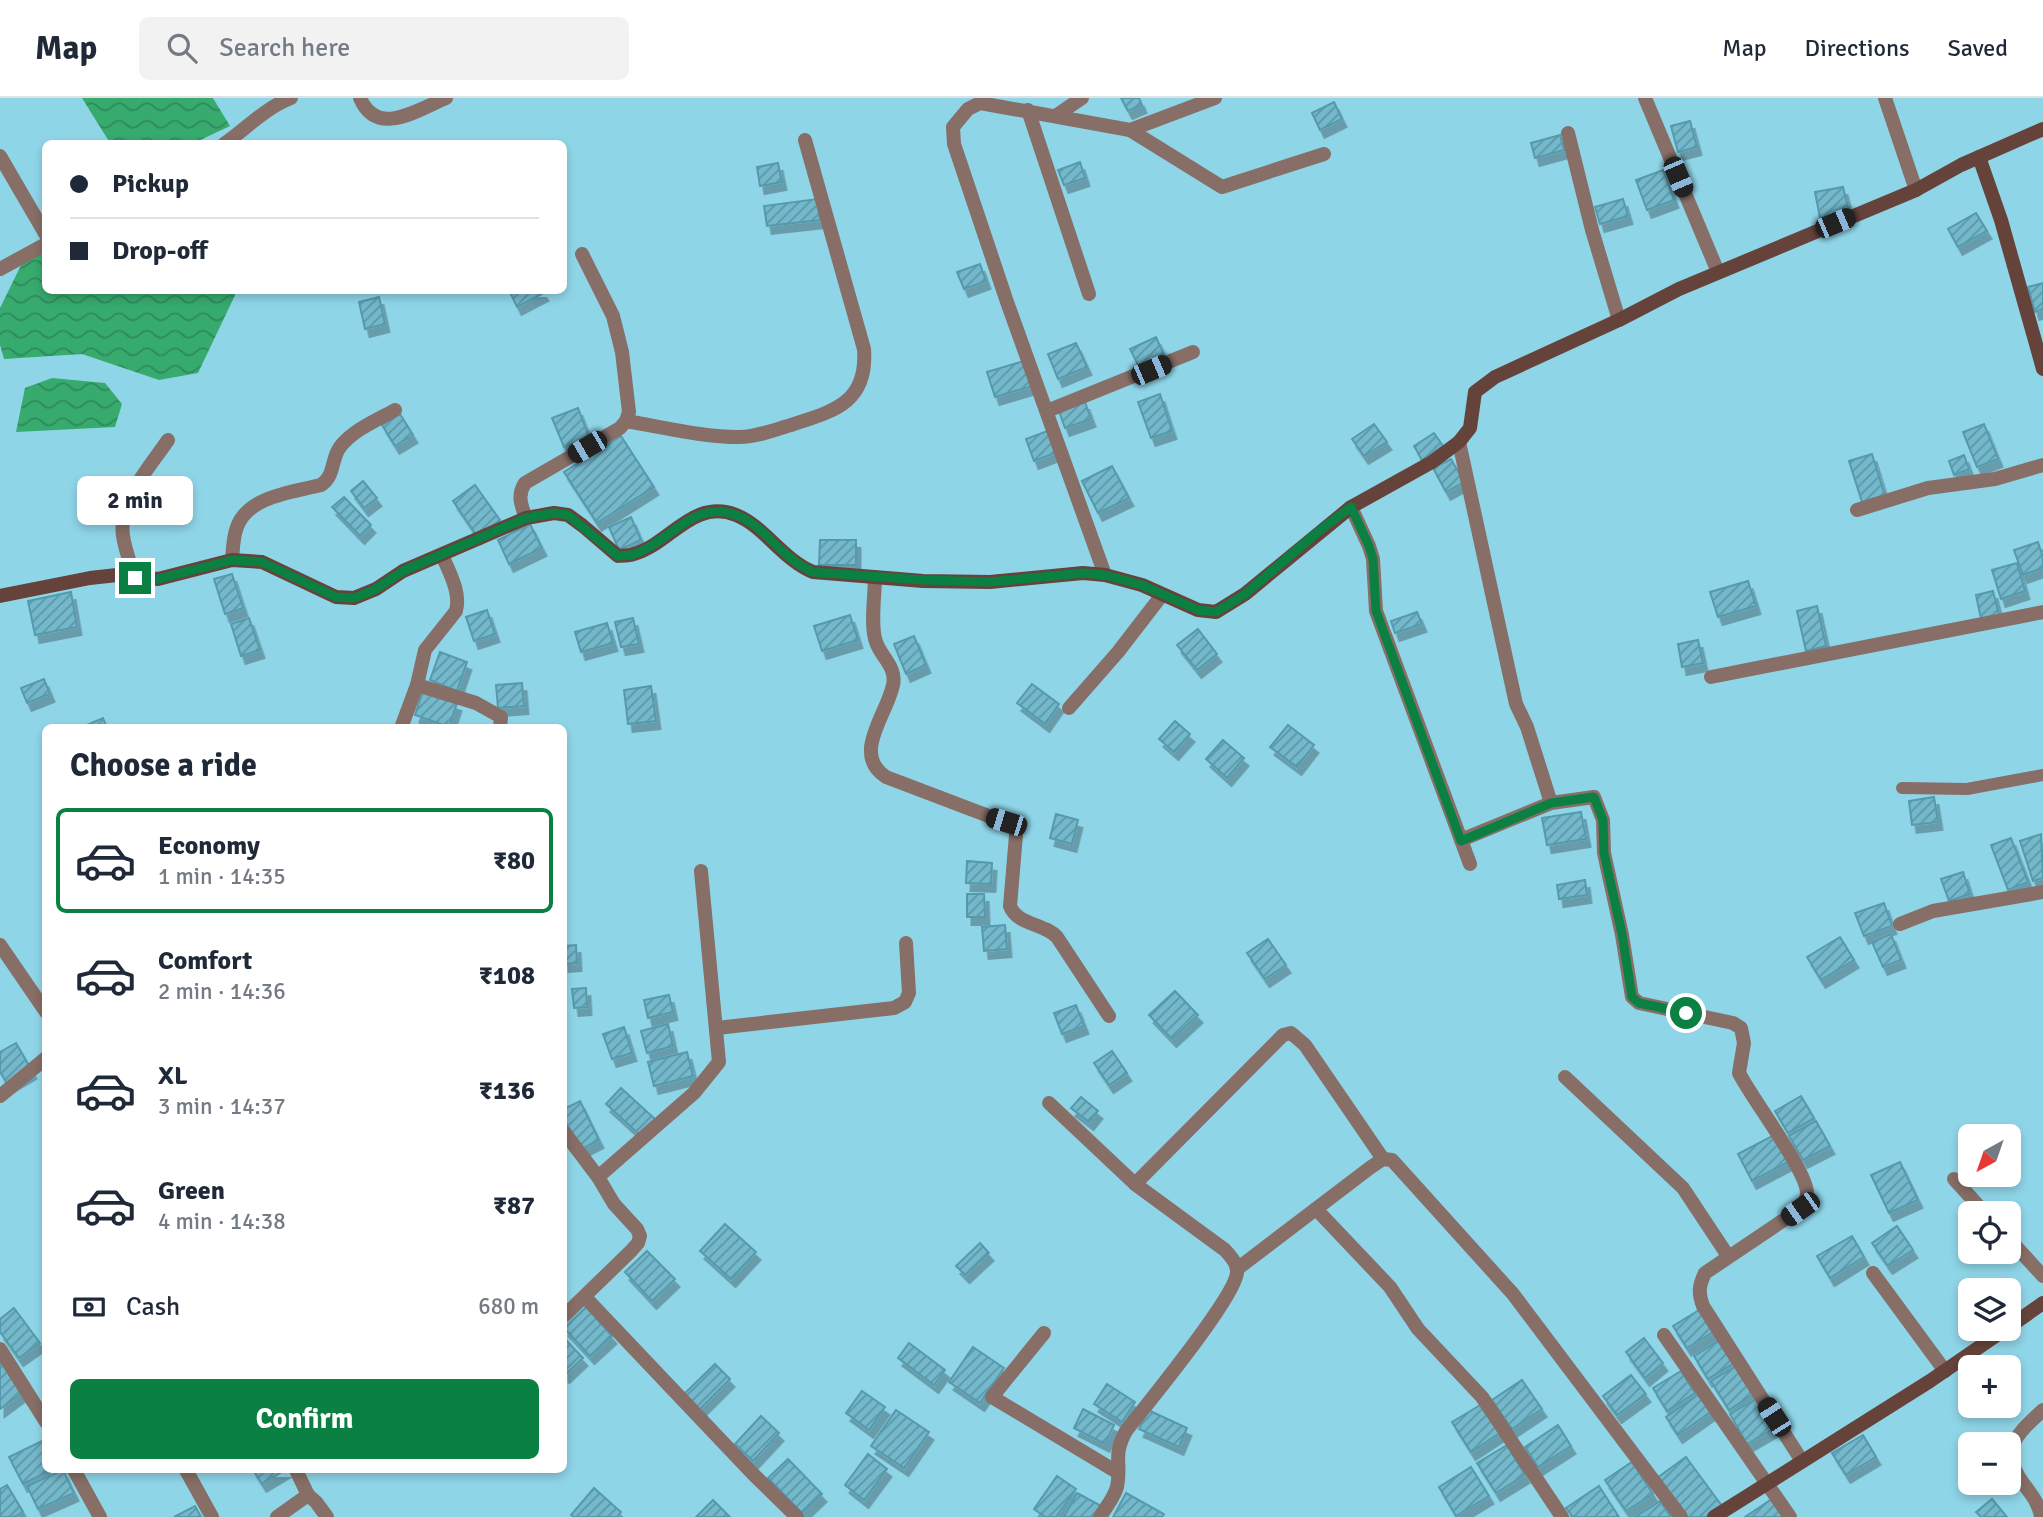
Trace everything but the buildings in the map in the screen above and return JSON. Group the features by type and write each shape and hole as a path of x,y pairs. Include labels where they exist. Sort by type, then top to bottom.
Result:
{"street":[{"path":"230,140 272,105 291,98"},
{"path":"360,98 372,116 382,120 400,117 446,98"},
{"path":"1058,115 1082,98"},
{"path":"1130,130 1215,98"},
{"path":"1645,98 1718,272"},
{"path":"1885,98 1916,190"},
{"path":"1105,575 954,144 953,127 979,100 1130,130 1222,187 1324,154"},
{"path":"1028,110 1089,294"},
{"path":"0,596 117,575 158,579 232,560 262,562 336,597 354,598 376,589 403,571 526,518 554,513 568,515 618,556 634,555 689,519 710,512 733,513 748,520 797,565 813,572 990,582 1083,573 1105,575 1142,585 1198,610 1216,612 1245,594 1351,507 1432,462 1460,442 1470,428 1475,392 1495,377 1718,272 1916,190 1979,157 2043,129"},
{"path":"1568,133 1592,230 1619,320"},
{"path":"626,421 721,435 755,436 831,412 844,405 855,393 865,362 864,349 805,140"},
{"path":"0,156 42,228"},
{"path":"1979,157 2001,220 2043,369"},
{"path":"0,269 42,246"},
{"path":"526,518 520,501 520,491 525,483 620,428 629,412 622,352 613,316 582,254"},
{"path":"1047,411 1193,352"},
{"path":"232,560 236,529 248,508 321,485 328,480 339,448 358,432 395,410"},
{"path":"135,578 123,538 125,510 168,440"},
{"path":"1460,442 1516,704 1527,727 1551,803"},
{"path":"1857,510 1928,488 1996,479 2043,465"},
{"path":"1351,507 1373,559 1376,611 1470,864"},
{"path":"402,724 417,685 425,650 456,611 458,604 442,555"},
{"path":"875,577 875,640 894,673 893,685 872,744 872,763 876,771 1014,826 1016,835 1010,906 1013,914 1050,930 1057,937 1109,1016"},
{"path":"1069,708 1118,652 1162,595"},
{"path":"1711,677 2043,612"},
{"path":"417,685 476,703 501,717 500,724"},
{"path":"1461,841 1551,803 1594,797 1603,820 1604,853 1622,934 1632,997 1639,1003 1732,1023 1741,1028 1744,1043 1739,1073 1795,1163 1807,1193 1800,1209 1705,1273 1699,1285 1699,1296 1802,1461"},
{"path":"598,1177 694,1093 719,1062 701,871"},
{"path":"1900,924 1933,911 2043,892"},
{"path":"717,1028 894,1008 905,1002 909,993 905,943"},
{"path":"0,945 42,1006"},
{"path":"1135,1184 1283,1035 1291,1033 1306,1045 1383,1159"},
{"path":"0,1096 42,1061"},
{"path":"1565,1077 1683,1188 1728,1256"},
{"path":"1049,1102 1135,1184 1225,1250 1234,1260 1237,1269 1235,1282 1217,1311 1118,1445 1118,1484 1100,1517"},
{"path":"567,1136 640,1236 631,1251 567,1314"},
{"path":"1237,1269 1383,1159 1392,1160 1513,1294 1681,1517"},
{"path":"1954,1179 1974,1201"},
{"path":"1316,1209 1390,1287 1418,1329 1482,1397 1562,1517"},
{"path":"2021,1252 2043,1276"},
{"path":"1873,1273 1945,1371"},
{"path":"585,1297 797,1517"},
{"path":"2021,1319 2043,1303"},
{"path":"1044,1333 992,1397 1117,1472"},
{"path":"1664,1335 1790,1517"},
{"path":"1714,1517 1989,1341"},
{"path":"0,1349 42,1416"},
{"path":"2041,1517 2035,1499 2010,1463 2010,1451 2016,1438 2042,1410"},
{"path":"76,1473 100,1517"},
{"path":"188,1473 212,1517"},
{"path":"297,1473 308,1495 327,1517"},
{"path":"277,1517 308,1495"}],"lane":[{"path":"1902,788 1967,789 2043,775"}],"water":[{"path":"82,98 213,98 230,126 200,140 108,140"},
{"path":"42,248 42,294 236,294 198,373 159,380 82,354 4,359 0,345 0,308 25,257"},
{"path":"52,378 105,383 122,404 115,427 16,432 25,388"}],"route":[{"path":"135,578 158,579 232,560 262,562 336,597 354,598 376,589 403,571 526,518 554,513 568,515 618,556 634,555 669,534 680,524 710,512 733,513 748,520 797,565 813,572 863,577 990,582 1083,573 1105,575 1142,585 1198,610 1216,612 1245,594 1351,507 1373,559 1376,611 1461,841 1551,803 1594,797 1603,820 1604,853 1622,934 1632,997 1639,1003 1686,1013"}]}
